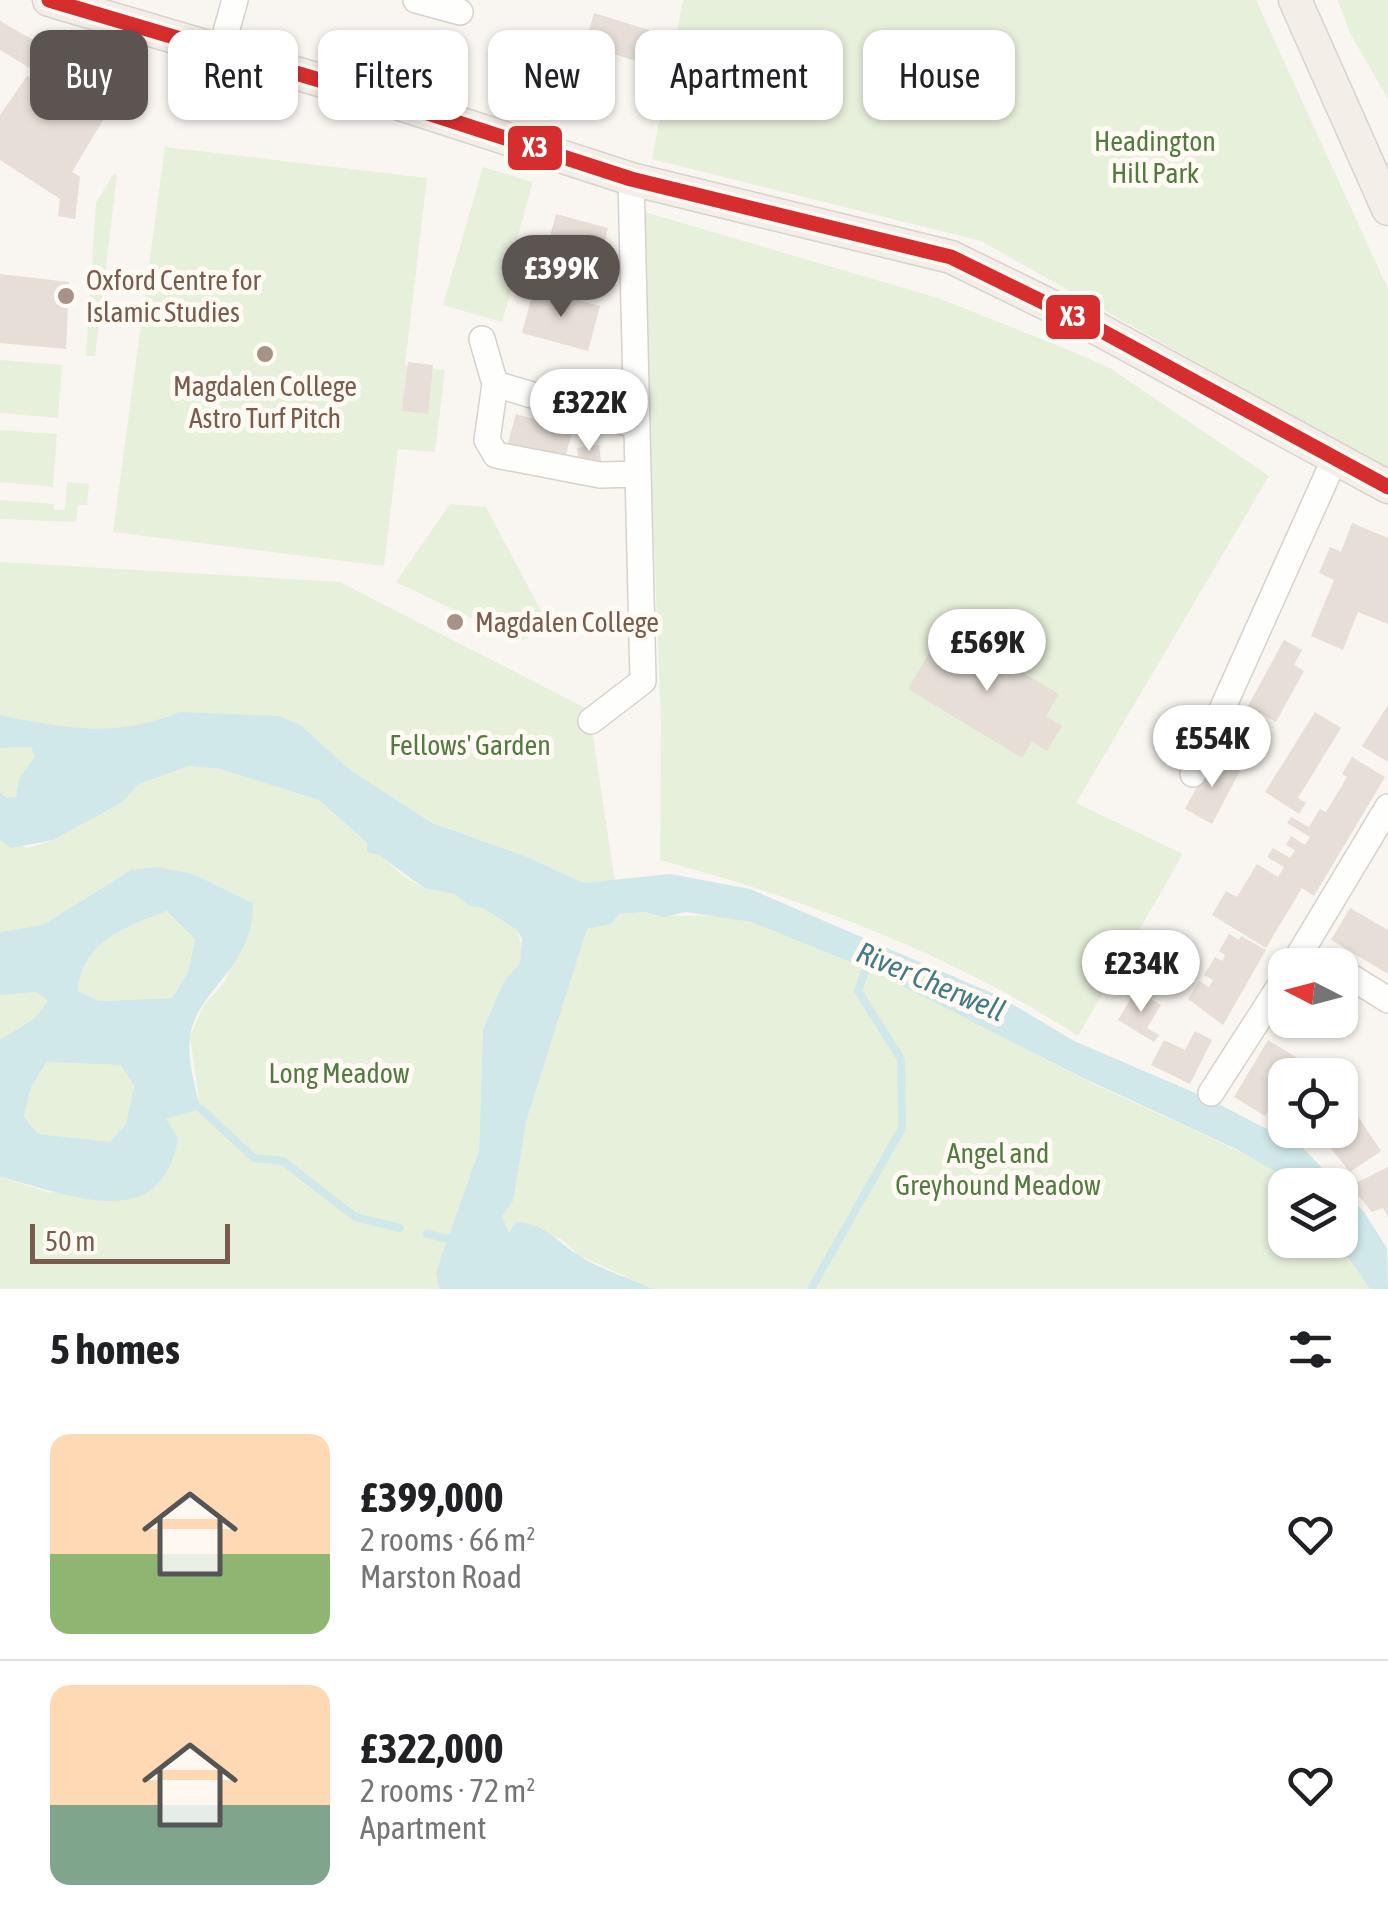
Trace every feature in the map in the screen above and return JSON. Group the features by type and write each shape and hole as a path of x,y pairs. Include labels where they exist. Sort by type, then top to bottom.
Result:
{"main road":[{"path":"49,0 168,36"},
{"path":"1295,0 1388,209"},
{"path":"298,74 630,178 951,258 1100,330 1388,487"},
{"path":"1369,169 1388,196"}],"street":[{"path":"226,30 235,0"},
{"path":"416,0 460,12"},
{"path":"591,721 642,680 630,178"},
{"path":"482,340 495,384 487,440 496,455 600,475 638,474"},
{"path":"495,384 637,426"},
{"path":"1193,774 1335,458"},
{"path":"1303,948 1388,807"},
{"path":"1358,981 1388,1000"},
{"path":"1212,1092 1268,1005"}],"green space":[{"name":"Headington Hill Park","path":"683,0 1256,0 1388,289 1388,470 981,241 652,159 660,120 843,120 843,30 677,30"},
{"path":"1338,0 1388,0 1388,99 1350,33"},
{"name":"Magdalen College Astro Turf Pitch","path":"165,147 427,178 405,365 445,370 435,452 398,449 384,566 113,532"},
{"path":"483,167 533,182 509,267 517,270 502,322 443,305"},
{"path":"114,173 117,175 95,356 86,356 96,203"},
{"path":"641,211 938,298 1064,348 1110,368 1269,476 1076,803 1183,854 1078,1036 980,979 876,932 769,892 660,860 661,722"},
{"path":"0,360 62,365 58,418 0,413"},
{"path":"0,430 57,434 53,487 0,482"},
{"path":"67,482 89,484 87,505 78,505 76,522 0,519 0,500 54,504 54,510 65,510"},
{"path":"450,504 486,507 550,628 520,641 396,582"},
{"name":"Fellows' Garden","path":"0,562 340,582 589,710 615,882 583,883 530,858 432,823 349,769 302,726 179,712 133,729 70,729 0,715"},
{"path":"31,747 35,757 19,778 16,798 7,798 0,792 0,748"},
{"name":"Long Meadow","path":"189,766 220,769 319,800 403,876 424,888 455,894 469,906 483,908 517,930 523,951 520,963 503,983 483,1030 479,1150 436,1272 439,1289 0,1289 0,1177 51,1193 166,1119 200,1108 190,1036 204,1005 226,980 253,903 193,874 131,870 43,925 0,932 0,840 28,848 53,840 121,803 139,784"},
{"path":"167,911 195,938 188,972 172,998 99,1001 78,991 88,959 97,947 122,930"},
{"name":"Angel and Greyhound Meadow","path":"619,914 736,918 792,935 915,990 1102,1088 1244,1154 1269,1168 1268,1258 1348,1258 1370,1289 653,1289 578,1255 560,1238 509,1234 502,1216 526,1122 587,929 611,924"},
{"path":"36,992 48,1001 35,1018 0,1040 0,995"},
{"path":"47,1061 121,1065 134,1086 126,1124 110,1143 38,1134 24,1115 31,1087"}],"water":[{"name":"River Cherwell","path":"179,712 279,716 302,726 349,769 432,823 530,858 583,883 670,874 750,889 999,996 1074,1041 1207,1098 1268,1130 1268,1148 1303,1148 1322,1168 1269,1168 875,972 752,922 686,912 664,917 645,912 619,914 611,924 587,929 526,1122 513,1201 502,1216 509,1233 516,1222 534,1226 587,1260 653,1289 439,1289 436,1272 479,1150 483,1030 503,983 520,963 522,939 517,930 483,908 469,906 455,894 424,888 379,855 367,852 367,843 319,800 220,769 189,766 139,784 121,803 53,840 11,848 0,840 0,792 7,798 16,797 19,778 35,757 31,747 0,748 0,715 90,729 155,720"},
{"path":"157,867 193,874 253,903 244,945 194,1020 189,1046 201,1109 166,1119 178,1138 168,1169 152,1189 132,1199 81,1198 0,1177 0,1040 35,1018 48,1001 36,992 0,995 0,932 43,925 131,870","holes":["167,911 195,939 188,972 172,998 99,1001 78,991 81,974 97,948 122,930","47,1062 121,1065 134,1086 126,1124 110,1142 38,1134 24,1116 31,1087"]},
{"path":"1358,1206 1387,1248 1388,1289 1370,1289 1348,1258 1358,1258"}],"building":[{"path":"594,13 649,30 635,30 635,61 615,54 615,30 589,30"},
{"path":"0,21 30,38 30,68 0,50"},
{"name":"Oxford Centre for Islamic Studies","path":"27,76 30,120 103,120 72,172 80,177 75,219 58,216 60,199 0,160 0,115"},
{"path":"556,214 608,228 597,273 544,259"},
{"name":"Oxford Centre for Islamic Studies","path":"0,274 69,282 66,349 0,343"},
{"path":"534,288 600,306 588,351 522,333"},
{"path":"408,362 433,365 428,414 402,411"},
{"path":"516,414 573,430 564,461 507,446"},
{"path":"599,445 601,461 579,464 577,448"},
{"path":"1352,523 1388,538 1388,624 1358,612 1343,650 1311,636 1334,580 1319,573 1330,547 1341,552"},
{"path":"945,626 1059,694 1046,716 1062,726 1047,751 1032,741 1022,758 908,689"},
{"path":"1284,640 1302,650 1294,665 1304,671 1276,722 1248,706"},
{"path":"1388,705 1388,762 1362,746"},
{"path":"1315,712 1341,728 1298,798 1306,803 1299,814 1265,792"},
{"path":"1213,757 1240,771 1212,824 1185,809"},
{"path":"1352,757 1385,777 1314,896 1302,888 1266,948 1212,915 1226,891 1237,897 1257,864 1278,877 1284,867 1267,857 1273,848 1290,858 1295,850 1286,845 1291,836 1305,845 1310,837 1287,823 1291,817 1309,827 1320,809 1326,812 1347,777 1342,774"},
{"path":"1350,908 1388,930 1388,974 1358,956 1358,948 1344,948 1331,940"},
{"path":"1229,934 1266,950 1223,1025 1188,999 1199,981 1209,987 1213,980 1204,975 1215,957 1222,961 1225,955 1219,951"},
{"path":"1136,990 1161,1005 1147,1028 1159,1035 1154,1042 1118,1020"},
{"path":"1195,1031 1212,1040 1190,1084 1151,1065 1164,1040 1185,1050"},
{"path":"1268,1040 1297,1058 1268,1058 1265,1116 1234,1097"},
{"path":"1358,1116 1381,1151 1356,1168 1347,1168 1331,1148 1358,1148"},
{"path":"1388,1167 1388,1217 1383,1208 1372,1212 1358,1195 1358,1182"}],"waterway":[{"name":"River Cherwell","path":"811,1289 902,1128 901,1059 858,991 868,962"},
{"path":"201,1109 254,1158 283,1161 355,1217 400,1228"},
{"path":"427,1234 457,1241"}],"transit line":[{"name":"X3","path":"49,0 397,103 631,179 951,257 1100,330 1388,487"}],"place":[{"name":"Oxford Centre for Islamic Studies","path":"66,296"},
{"name":"Magdalen College Astro Turf Pitch","path":"265,354"},
{"name":"Magdalen College","path":"455,622"}]}
